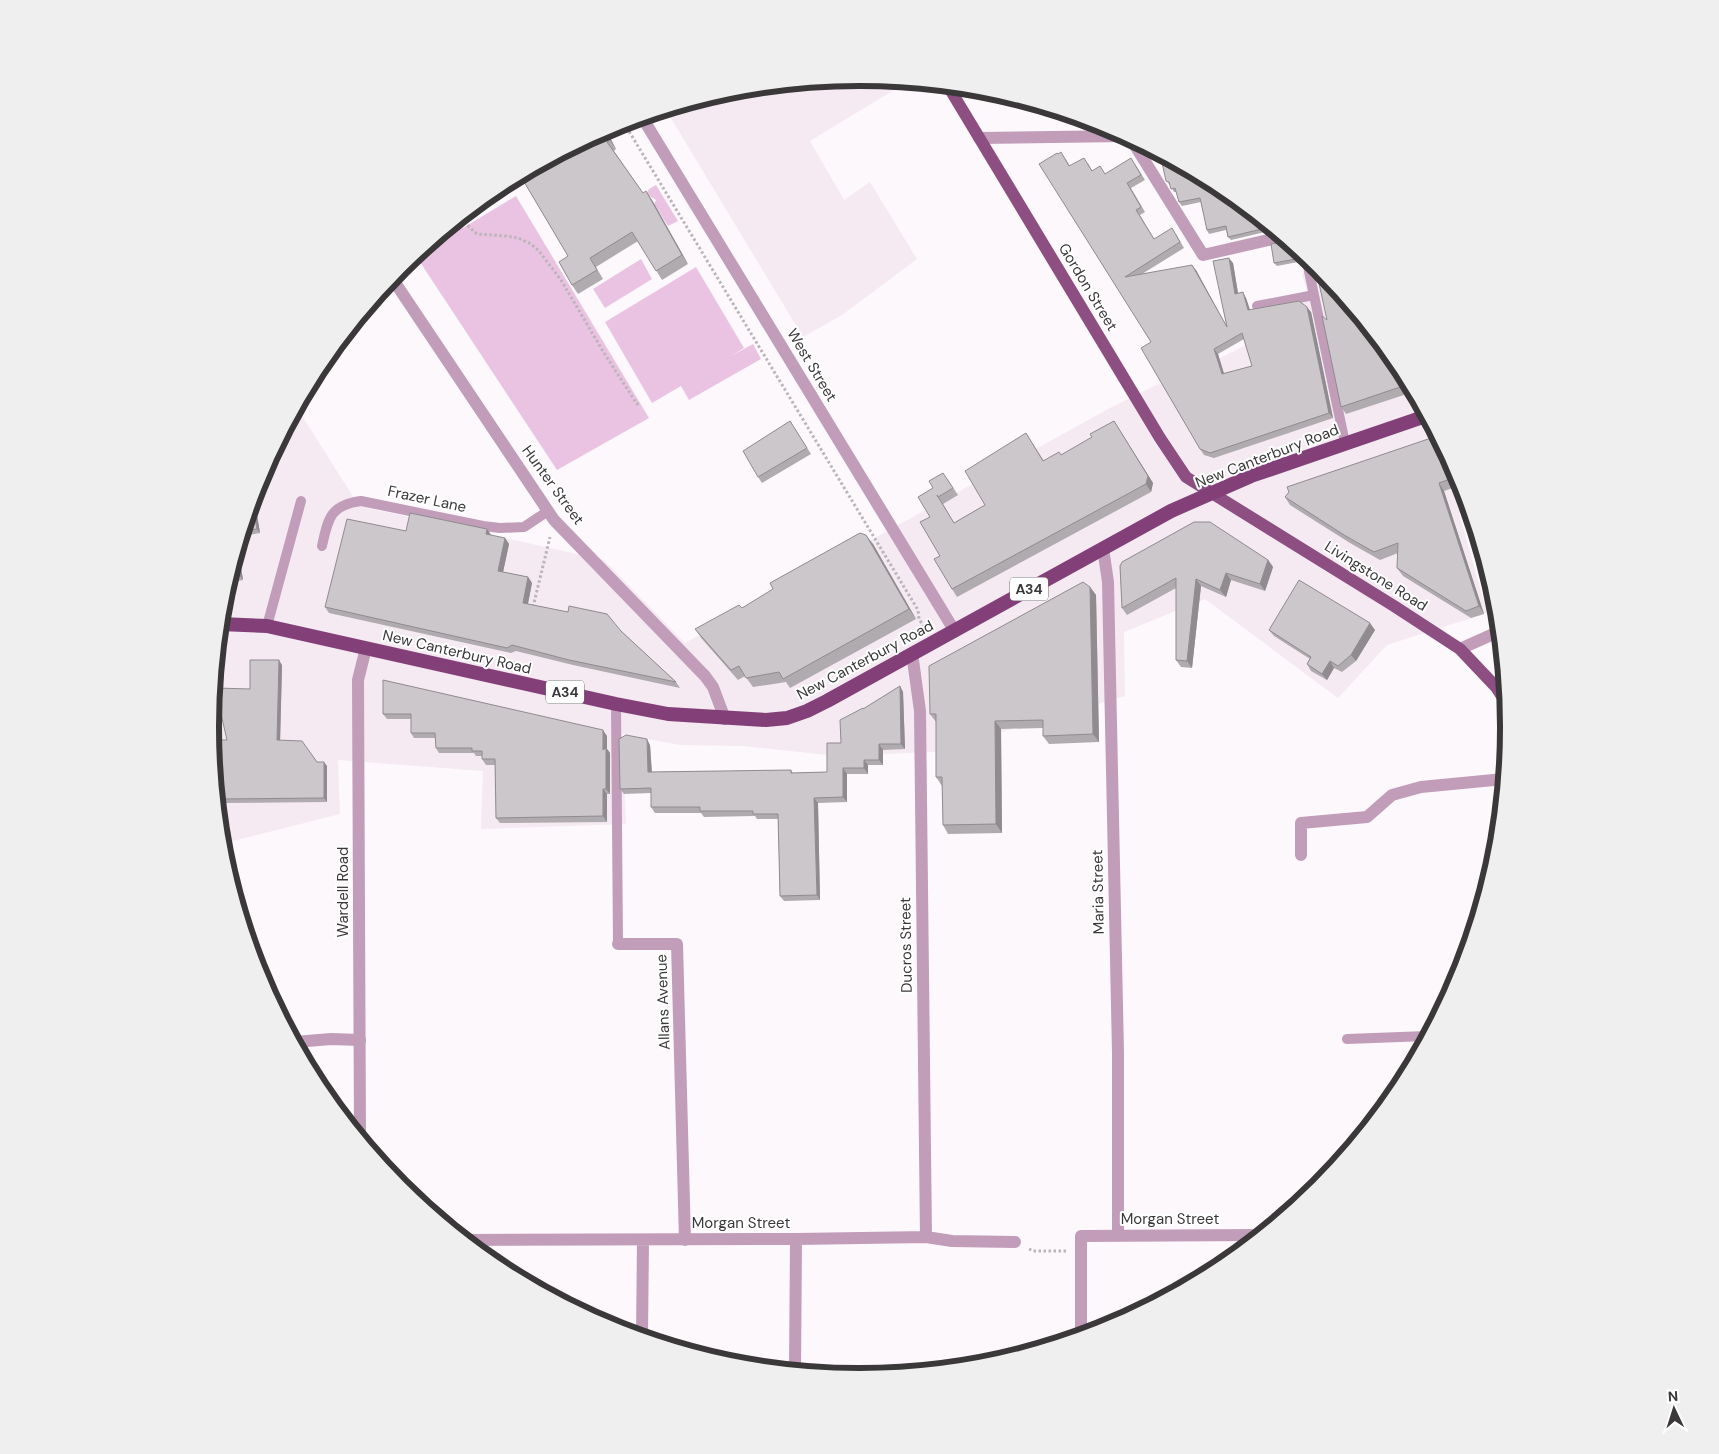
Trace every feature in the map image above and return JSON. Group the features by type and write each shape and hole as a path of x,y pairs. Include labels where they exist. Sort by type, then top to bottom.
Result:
{"highway":[{"name":"New Canterbury Road","path":"227,624 267,626 668,714 725,719 766,720 787,718 827,701 1171,511 1251,476 1420,418"}],"main road":[{"name":"Gordon Street","path":"953,94 1178,465 1186,477 1212,493"},
{"name":"Livingstone Road","path":"1212,493 1460,649 1499,692"}],"street":[{"name":"West Street","path":"646,123 954,630"},
{"path":"979,138 1108,136"},
{"path":"1138,150 1203,255 1274,239"},
{"name":"Hunter Street","path":"396,285 551,516 705,676 713,687 725,719"},
{"name":"Maria Street","path":"1103,548 1108,591 1118,1053 1118,1236"},
{"path":"1460,649 1493,634"},
{"name":"Wardell Road","path":"360,1128 358,680 366,648"},
{"name":"Ducros Street","path":"912,653 920,711 926,1237"},
{"path":"1301,855 1301,823 1367,817 1392,795 1420,787 1498,780"},
{"name":"Allans Avenue","path":"618,944 678,944 686,1240"},
{"path":"302,1041 331,1039 360,1040"},
{"name":"Morgan Street","path":"1081,1250 1081,1236 1250,1235"},
{"name":"Morgan Street","path":"476,1240 926,1237 952,1241 1015,1242"},
{"path":"795,1364 796,1239"},
{"path":"642,1330 644,1240"},
{"path":"1081,1250 1081,1328"}],"lane":[{"path":"1309,270 1345,443"},
{"path":"1256,306 1314,295"},
{"path":"267,626 301,501"},
{"name":"Frazer Lane","path":"322,546 328,521 333,512 350,502 361,501 500,528 524,527 551,516"},
{"name":"Allans Avenue","path":"616,704 618,944"},
{"path":"1346,1039 1420,1036"}],"path":[{"path":"628,130 918,610 919,619"},
{"path":"465,222 477,234 518,238 531,244 539,251 561,280 632,397 637,404 640,403"},
{"path":"532,607 551,516"},
{"path":"1015,1242 1034,1251 1081,1250"}],"shaded area":[{"path":"860,86 897,88 810,141 844,200 870,182 917,259 842,315 803,337 669,115 734,99 776,92"},
{"path":"656,185 678,221 668,226 654,204 656,200 646,194 649,189"},
{"path":"516,196 649,418 557,470 420,261 461,225 463,228"},
{"path":"641,259 652,279 605,308 593,289"},
{"path":"696,267 744,348 731,356 753,344 761,359 689,400 681,386 652,403 605,322"},
{"path":"1310,271 1313,274 1368,337 1414,407 1434,444 1462,512 1459,513 1487,613 1387,645 1338,698 1205,599 1124,632 1125,696 934,752 837,756 742,746 680,745 622,734 626,824 481,829 483,771 338,760 340,814 229,842 220,769 220,685 224,643 231,602 253,521 285,444 301,414 359,506 604,560 685,643 1108,409 1156,385 1178,380 1265,335 1257,310 1309,300 1302,273"}],"building":[{"path":"609,137 610,140 607,142 643,193 646,191 682,255 656,271 632,232 590,258 597,270 572,285 559,262 568,256 524,182 576,152"},
{"path":"1061,152 1069,166 1084,158 1092,171 1100,166 1105,174 1131,158 1141,175 1127,183 1141,207 1136,210 1154,239 1172,228 1180,242 1125,277 1192,265 1227,327 1213,261 1229,258 1235,294 1243,292 1248,310 1299,301 1307,307 1329,413 1210,453 1200,449 1141,348 1151,342 1039,164","holes":["1242,333 1252,366 1222,374 1214,349"]},
{"path":"1162,162 1215,194 1262,229 1228,237 1226,226 1207,230 1200,198 1179,202 1175,188 1171,189 1169,182 1166,181"},
{"path":"1279,243 1296,259 1274,263 1271,244"},
{"path":"1318,280 1368,337 1401,387 1341,407 1322,316 1327,320"},
{"path":"790,421 807,448 758,477 743,451"},
{"path":"1114,421 1148,476 1146,484 952,589 934,559 940,556 920,522 930,517 918,497 933,488 929,481 943,473 953,488 938,497 954,523 985,505 965,471 1026,433 1043,461 1059,452 1061,455 1092,437 1090,434"},
{"path":"1431,438 1450,479 1439,483 1479,606 1466,611 1397,568 1398,543 1374,552 1285,497 1289,492 1287,487"},
{"path":"410,513 487,529 486,534 505,538 498,571 528,577 523,603 568,612 569,606 607,614 621,631 676,682 569,660 512,645 507,648 325,607 347,519 406,531"},
{"path":"255,517 257,529 250,530"},
{"path":"1194,522 1210,522 1268,560 1260,584 1226,573 1220,590 1196,579 1187,661 1176,660 1176,578 1122,608 1120,566 1122,562"},
{"path":"860,533 866,535 909,609 783,679 779,672 746,678 739,666 731,670 695,629 739,605 742,608 773,589 770,583"},
{"path":"1299,580 1370,623 1351,655 1338,666 1330,661 1322,674 1307,664 1311,657 1269,630"},
{"path":"1083,582 1090,587 1093,734 1043,736 1043,720 995,721 996,824 943,825 942,777 936,777 936,714 930,714 929,666"},
{"path":"250,660 279,660 277,740 302,741 317,762 324,762 324,798 223,799 219,740 227,740 219,707 220,688 250,689"},
{"path":"383,680 603,730 603,750 606,748 606,789 603,789 603,816 496,818 495,759 482,759 482,751 472,751 472,748 436,748 435,733 411,733 411,714 383,714"},
{"path":"900,686 901,744 879,744 879,760 864,760 864,768 843,768 843,797 814,798 817,895 780,896 778,814 753,814 753,811 700,811 700,807 651,807 651,788 620,789 619,739 626,735 647,739 648,772 791,770 791,773 827,772 827,743 841,743 840,720 863,709"}]}
